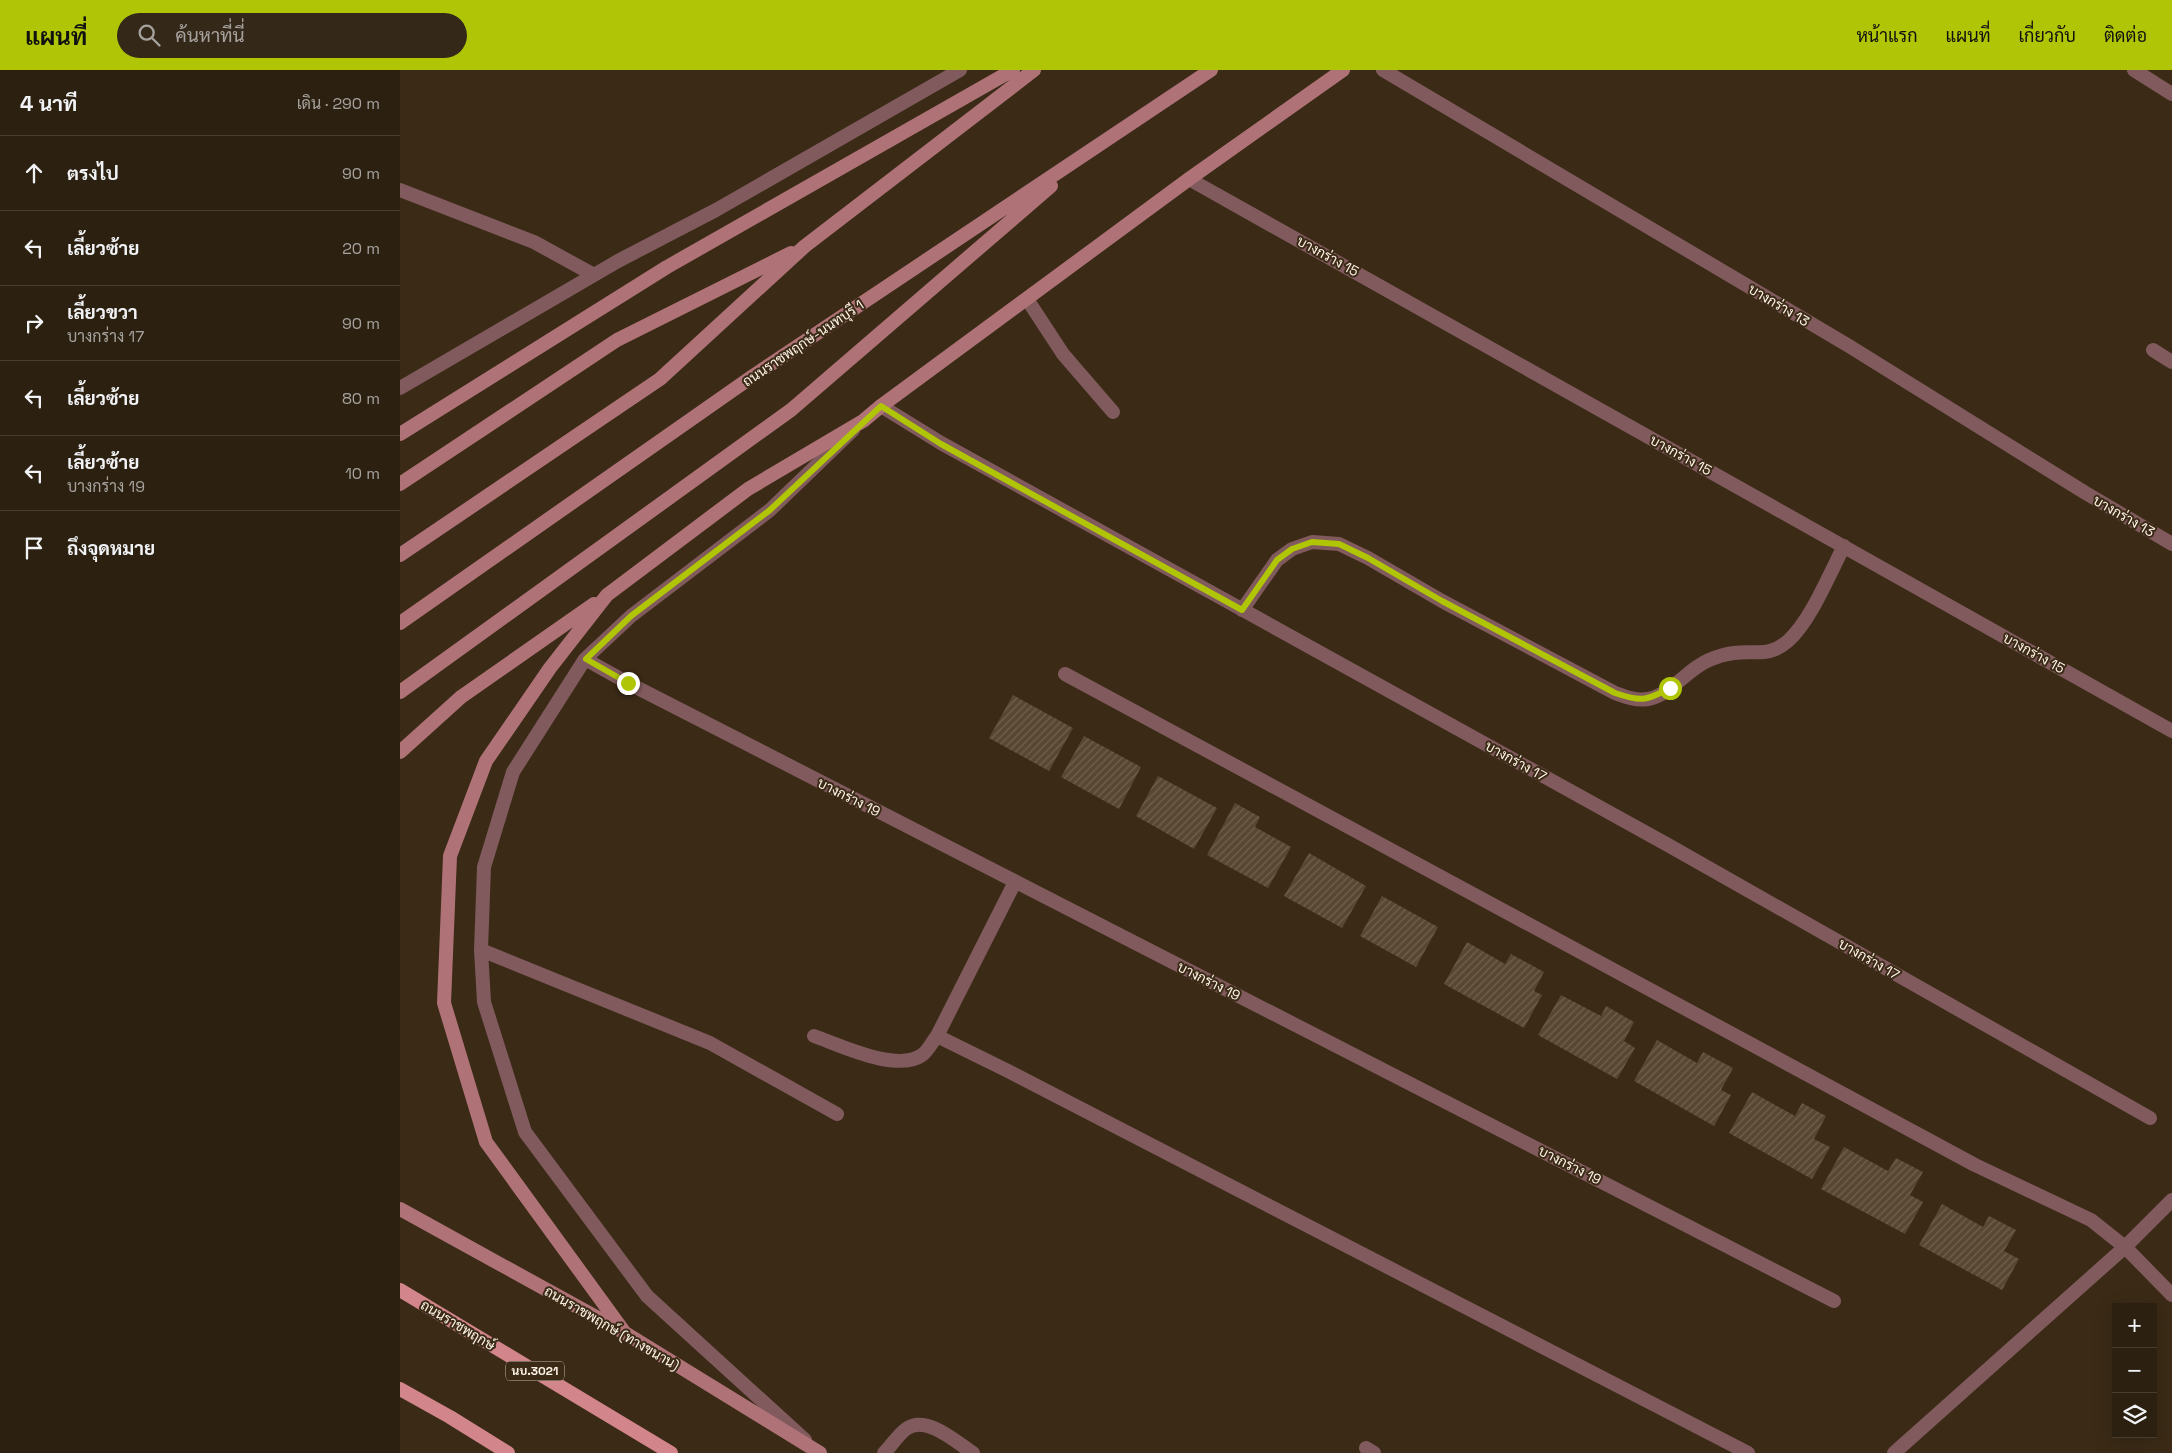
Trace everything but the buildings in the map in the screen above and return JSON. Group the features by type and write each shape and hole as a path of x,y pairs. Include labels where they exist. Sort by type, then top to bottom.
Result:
{"main road":[{"path":"400,434 666,267 1013,70"},
{"path":"400,555 660,379 806,246 1034,70"},
{"name":"ถนนราชพฤกษ์-นนทบุรี 1","path":"400,623 753,376 1211,70"},
{"path":"400,752 462,697 607,595 748,489 863,421 1189,179 1342,70"},
{"path":"400,692 791,410 1097,146"},
{"path":"400,484 617,340 806,246"},
{"path":"607,595 550,668 486,761 450,856 444,1003 486,1142 625,1333"},
{"name":"ถนนราชพฤกษ์ (ทางขนาน)","path":"400,1209 625,1333 820,1453"},
{"name":"ถนนราชพฤกษ์","path":"400,1290 670,1453"},
{"path":"400,1389 508,1453"}],"street":[{"path":"400,388 594,275 716,210 960,70"},
{"name":"บางกร่าง 13","path":"1383,70 1849,346 2084,492 2172,544"},
{"path":"2134,70 2172,94"},
{"name":"บางกร่าง 15","path":"1189,179 2172,731"},
{"path":"400,190 534,242 594,275"},
{"path":"1027,299 1063,354 1114,412"},
{"path":"2152,350 2172,362"},
{"name":"บางกร่าง 17","path":"881,406 941,444 1668,845 2150,1118"},
{"path":"820,1453 647,1296 525,1132 484,1002 481,950 484,867 513,772 586,659 631,616 770,510 863,421"},
{"path":"1242,610 1277,560 1292,549 1312,542 1339,544 1615,693 1637,700 1644,700 1650,699 1670,688 1694,668 1708,660 1735,653 1763,654 1775,650 1789,640 1803,624 1844,546"},
{"name":"บางกร่าง 19","path":"586,659 628,683 1834,1301"},
{"path":"1065,674 1975,1165 2091,1220 2125,1247 2172,1295"},
{"path":"814,1036 895,1061 913,1060 924,1054 937,1036 1015,882"},
{"path":"481,950 710,1043 837,1114"},
{"path":"937,1036 1748,1453"},
{"path":"1894,1453 2125,1247 2172,1200"},
{"path":"884,1453 907,1428 925,1425 973,1453"}],"route":[{"path":"628,683 586,659 631,616 770,510 881,406 941,444 1242,610 1277,560 1292,549 1312,542 1339,544 1615,693 1637,700 1650,699 1670,688"}]}
